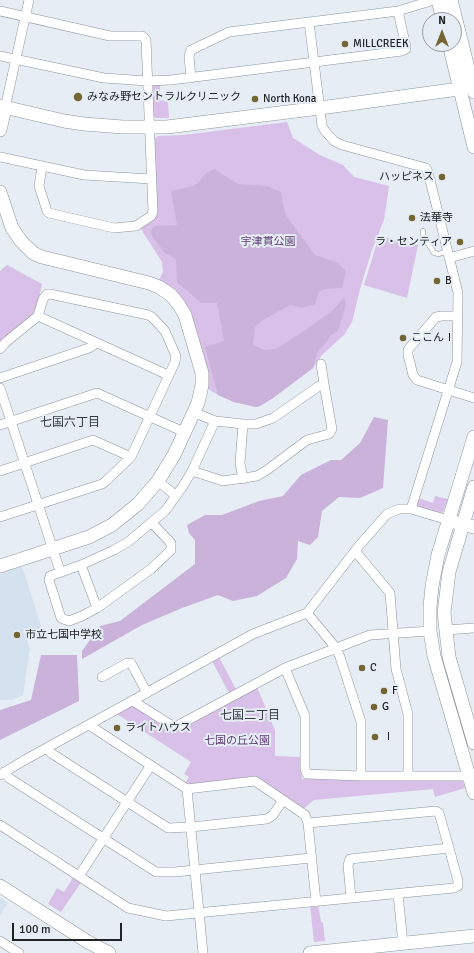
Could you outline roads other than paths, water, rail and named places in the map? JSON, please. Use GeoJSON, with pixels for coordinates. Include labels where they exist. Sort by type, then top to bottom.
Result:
{"type":"FeatureCollection","features":[{"type":"Feature","properties":{"kind":"street"},"geometry":{"type":"LineString","coordinates":[[0,130],[3,107],[30,0]]}},
{"type":"Feature","properties":{"kind":"street"},"geometry":{"type":"LineString","coordinates":[[191,78],[189,56],[192,49],[229,32],[398,11],[434,0]]}},
{"type":"Feature","properties":{"kind":"street"},"geometry":{"type":"LineString","coordinates":[[438,0],[441,12]]}},
{"type":"Feature","properties":{"kind":"street"},"geometry":{"type":"LineString","coordinates":[[451,0],[470,89],[474,147]]}},
{"type":"Feature","properties":{"kind":"street"},"geometry":{"type":"LineString","coordinates":[[0,11],[110,36],[142,36],[146,42],[153,212],[151,216],[136,226],[114,228],[52,214],[47,211],[39,186],[42,167]]}},
{"type":"Feature","properties":{"kind":"street"},"geometry":{"type":"LineString","coordinates":[[0,56],[104,78],[147,81],[191,78],[404,50],[406,49],[406,44],[398,11]]}},
{"type":"Feature","properties":{"kind":"street"},"geometry":{"type":"LineString","coordinates":[[309,22],[322,126],[328,136],[342,146],[426,168],[458,293],[457,362],[411,509]]}},
{"type":"Feature","properties":{"kind":"street"},"geometry":{"type":"LineString","coordinates":[[453,52],[470,89]]}},
{"type":"Feature","properties":{"kind":"street"},"geometry":{"type":"LineString","coordinates":[[3,107],[84,124],[149,128],[181,126],[470,89]]}},
{"type":"Feature","properties":{"kind":"street"},"geometry":{"type":"LineString","coordinates":[[0,157],[84,175],[151,179]]}},
{"type":"Feature","properties":{"kind":"street"},"geometry":{"type":"LineString","coordinates":[[0,192],[12,228],[26,248],[42,257],[155,285],[165,290],[176,300],[185,315],[202,373],[200,396],[170,462],[158,482],[138,504],[112,525],[89,536],[0,566]]}},
{"type":"Feature","properties":{"kind":"street"},"geometry":{"type":"LineString","coordinates":[[448,254],[474,252]]}},
{"type":"Feature","properties":{"kind":"street"},"geometry":{"type":"LineString","coordinates":[[0,350],[6,342],[38,316],[43,299],[47,294],[50,294],[152,316],[165,331],[176,356],[176,362],[168,375],[130,457],[102,484],[0,517]]}},
{"type":"Feature","properties":{"kind":"street"},"geometry":{"type":"LineString","coordinates":[[38,316],[168,375]]}},
{"type":"Feature","properties":{"kind":"street"},"geometry":{"type":"LineString","coordinates":[[458,316],[436,317],[408,350],[413,375],[416,379],[474,398]]}},
{"type":"Feature","properties":{"kind":"street"},"geometry":{"type":"LineString","coordinates":[[0,378],[89,348],[97,343]]}},
{"type":"Feature","properties":{"kind":"street"},"geometry":{"type":"LineString","coordinates":[[192,471],[223,482],[257,476],[307,440],[330,432],[332,429],[321,364]]}},
{"type":"Feature","properties":{"kind":"street"},"geometry":{"type":"LineString","coordinates":[[194,412],[215,421],[256,424],[274,418],[324,384]]}},
{"type":"Feature","properties":{"kind":"street"},"geometry":{"type":"LineString","coordinates":[[0,388],[60,571]]}},
{"type":"Feature","properties":{"kind":"street"},"geometry":{"type":"LineString","coordinates":[[0,425],[97,393],[184,432]]}},
{"type":"Feature","properties":{"kind":"street"},"geometry":{"type":"LineString","coordinates":[[152,523],[172,543],[171,550],[151,569],[97,608],[69,621],[61,618],[49,580],[50,576],[60,571],[82,565],[114,550],[128,542],[165,511],[192,471],[215,421]]}},
{"type":"Feature","properties":{"kind":"street"},"geometry":{"type":"LineString","coordinates":[[243,424],[240,463],[243,479]]}},
{"type":"Feature","properties":{"kind":"street"},"geometry":{"type":"LineString","coordinates":[[474,437],[438,555],[432,586],[430,607],[430,631],[437,668],[474,793]]}},
{"type":"Feature","properties":{"kind":"street"},"geometry":{"type":"LineString","coordinates":[[0,471],[93,440],[130,457]]}},
{"type":"Feature","properties":{"kind":"street"},"geometry":{"type":"LineString","coordinates":[[158,482],[176,496]]}},
{"type":"Feature","properties":{"kind":"street"},"geometry":{"type":"LineString","coordinates":[[474,487],[468,526],[449,572],[444,613],[445,630],[452,671],[474,743]]}},
{"type":"Feature","properties":{"kind":"street"},"geometry":{"type":"LineString","coordinates":[[311,858],[161,873],[156,872],[2,774],[254,634],[307,613],[354,551],[387,514],[399,509],[411,509],[468,526]]}},
{"type":"Feature","properties":{"kind":"street"},"geometry":{"type":"LineString","coordinates":[[354,551],[390,593],[396,669],[408,714],[408,776]]}},
{"type":"Feature","properties":{"kind":"street"},"geometry":{"type":"LineString","coordinates":[[82,565],[97,608]]}},
{"type":"Feature","properties":{"kind":"street"},"geometry":{"type":"LineString","coordinates":[[307,613],[336,648],[361,722],[361,776]]}},
{"type":"Feature","properties":{"kind":"street"},"geometry":{"type":"LineString","coordinates":[[445,630],[474,628]]}},
{"type":"Feature","properties":{"kind":"street"},"geometry":{"type":"LineString","coordinates":[[133,701],[171,726],[175,727],[285,668],[370,635],[430,631]]}},
{"type":"Feature","properties":{"kind":"street"},"geometry":{"type":"LineString","coordinates":[[102,676],[127,663],[130,663],[147,693]]}},
{"type":"Feature","properties":{"kind":"street"},"geometry":{"type":"LineString","coordinates":[[285,668],[305,716],[306,772],[310,775],[469,776]]}},
{"type":"Feature","properties":{"kind":"street"},"geometry":{"type":"LineString","coordinates":[[89,725],[187,789],[255,781],[305,815],[308,823],[316,902]]}},
{"type":"Feature","properties":{"kind":"street"},"geometry":{"type":"LineString","coordinates":[[47,748],[51,753],[168,828],[267,819],[273,815],[283,800]]}},
{"type":"Feature","properties":{"kind":"street"},"geometry":{"type":"LineString","coordinates":[[79,876],[104,840],[151,765]]}},
{"type":"Feature","properties":{"kind":"street"},"geometry":{"type":"LineString","coordinates":[[187,789],[203,953]]}},
{"type":"Feature","properties":{"kind":"street"},"geometry":{"type":"LineString","coordinates":[[0,825],[130,909],[171,916],[398,894],[456,887],[458,884],[439,813],[434,810],[308,823]]}},
{"type":"Feature","properties":{"kind":"street"},"geometry":{"type":"LineString","coordinates":[[350,898],[348,865],[350,859],[449,848]]}},
{"type":"Feature","properties":{"kind":"street"},"geometry":{"type":"LineString","coordinates":[[0,886],[82,938],[109,953]]}},
{"type":"Feature","properties":{"kind":"street"},"geometry":{"type":"LineString","coordinates":[[398,894],[403,944]]}},
{"type":"Feature","properties":{"kind":"street"},"geometry":{"type":"LineString","coordinates":[[310,953],[474,936]]}},
{"type":"Feature","properties":{"kind":"street"},"geometry":{"type":"LineString","coordinates":[[0,941],[8,950],[19,953]]}},
{"type":"Feature","properties":{"kind":"lane"},"geometry":{"type":"LineString","coordinates":[[423,231],[423,235],[434,253],[448,254]]}},
{"type":"Feature","properties":{"kind":"place","name":"MILLCREEK"},"geometry":{"type":"Point","coordinates":[345,44]}},
{"type":"Feature","properties":{"kind":"place","name":"みなみ野セントラルクリニック"},"geometry":{"type":"Point","coordinates":[78,97]}},
{"type":"Feature","properties":{"kind":"place","name":"North Kona"},"geometry":{"type":"Point","coordinates":[255,99]}},
{"type":"Feature","properties":{"kind":"place","name":"ハッピネス"},"geometry":{"type":"Point","coordinates":[442,177]}},
{"type":"Feature","properties":{"kind":"place","name":"法華寺"},"geometry":{"type":"Point","coordinates":[412,218]}},
{"type":"Feature","properties":{"kind":"place","name":"ラ・センティア"},"geometry":{"type":"Point","coordinates":[460,242]}},
{"type":"Feature","properties":{"kind":"place","name":"B"},"geometry":{"type":"Point","coordinates":[437,281]}},
{"type":"Feature","properties":{"kind":"place","name":"ここんⅠ"},"geometry":{"type":"Point","coordinates":[403,338]}},
{"type":"Feature","properties":{"kind":"place","name":"市立七国中学校"},"geometry":{"type":"Point","coordinates":[17,635]}},
{"type":"Feature","properties":{"kind":"place","name":"C"},"geometry":{"type":"Point","coordinates":[362,668]}},
{"type":"Feature","properties":{"kind":"place","name":"F"},"geometry":{"type":"Point","coordinates":[384,691]}},
{"type":"Feature","properties":{"kind":"place","name":"G"},"geometry":{"type":"Point","coordinates":[374,707]}},
{"type":"Feature","properties":{"kind":"place","name":"ライトハウス"},"geometry":{"type":"Point","coordinates":[117,728]}},
{"type":"Feature","properties":{"kind":"place","name":"Ⅰ"},"geometry":{"type":"Point","coordinates":[375,737]}},
{"type":"Feature","properties":{"kind":"district","name":"七国六丁目"},"geometry":{"type":"Point","coordinates":[70,423]}},
{"type":"Feature","properties":{"kind":"district","name":"七国二丁目"},"geometry":{"type":"Point","coordinates":[250,716]}},
{"type":"Feature","properties":{"kind":"park label","name":"宇津貫公園"},"geometry":{"type":"Point","coordinates":[268,242]}},
{"type":"Feature","properties":{"kind":"park label","name":"七国の丘公園"},"geometry":{"type":"Point","coordinates":[237,741]}}]}
